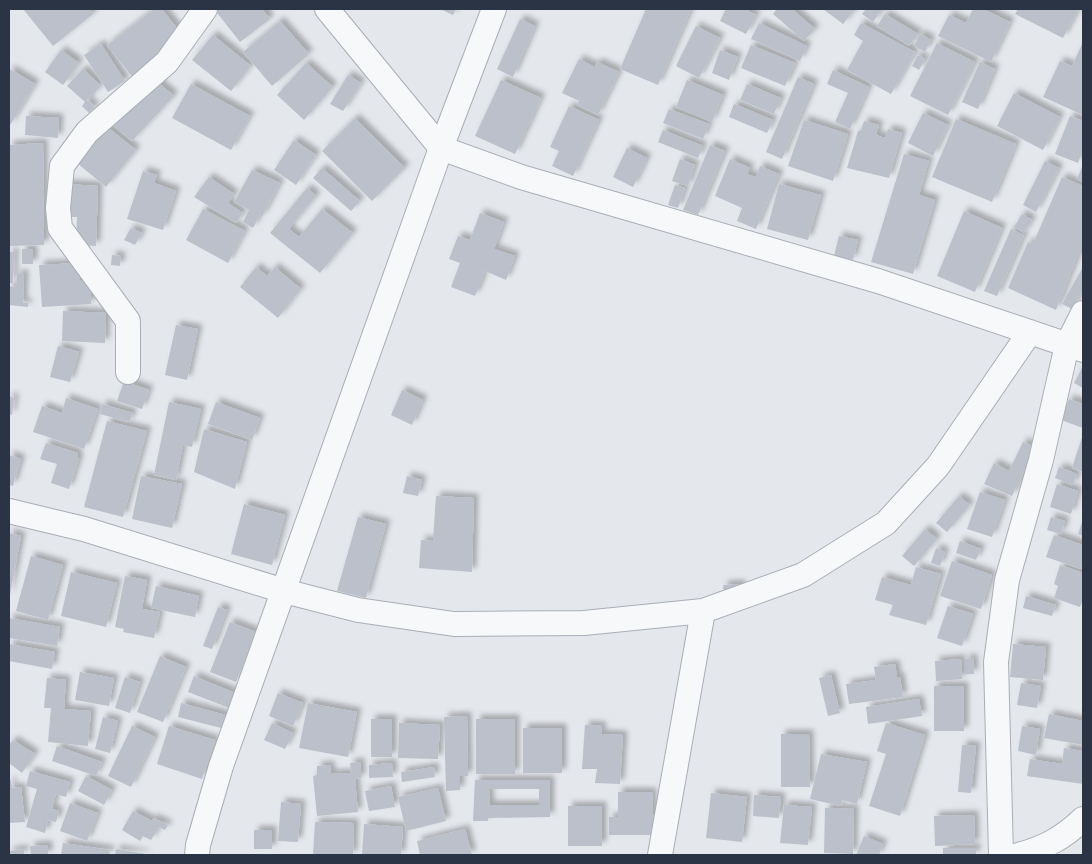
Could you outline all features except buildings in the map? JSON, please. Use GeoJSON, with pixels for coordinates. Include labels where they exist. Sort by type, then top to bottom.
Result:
{"type":"FeatureCollection","features":[{"type":"Feature","properties":{"kind":"street"},"geometry":{"type":"LineString","coordinates":[[128,372],[128,322],[60,228],[58,208],[62,166],[87,132],[167,62],[205,9]]}},
{"type":"Feature","properties":{"kind":"street"},"geometry":{"type":"LineString","coordinates":[[327,9],[442,148],[521,177],[878,281],[1075,347]]}},
{"type":"Feature","properties":{"kind":"street"},"geometry":{"type":"LineString","coordinates":[[197,855],[198,844],[221,766],[442,148],[494,9]]}},
{"type":"Feature","properties":{"kind":"street"},"geometry":{"type":"LineString","coordinates":[[1001,855],[996,662],[1007,580],[1075,347],[1083,313]]}},
{"type":"Feature","properties":{"kind":"street"},"geometry":{"type":"LineString","coordinates":[[9,511],[84,529],[284,591],[358,610],[454,624],[584,624],[704,611],[803,575],[886,523],[938,466],[1030,332]]}},
{"type":"Feature","properties":{"kind":"street"},"geometry":{"type":"LineString","coordinates":[[660,855],[704,611]]}},
{"type":"Feature","properties":{"kind":"street"},"geometry":{"type":"LineString","coordinates":[[1018,855],[1043,848],[1066,835],[1083,819]]}}]}
